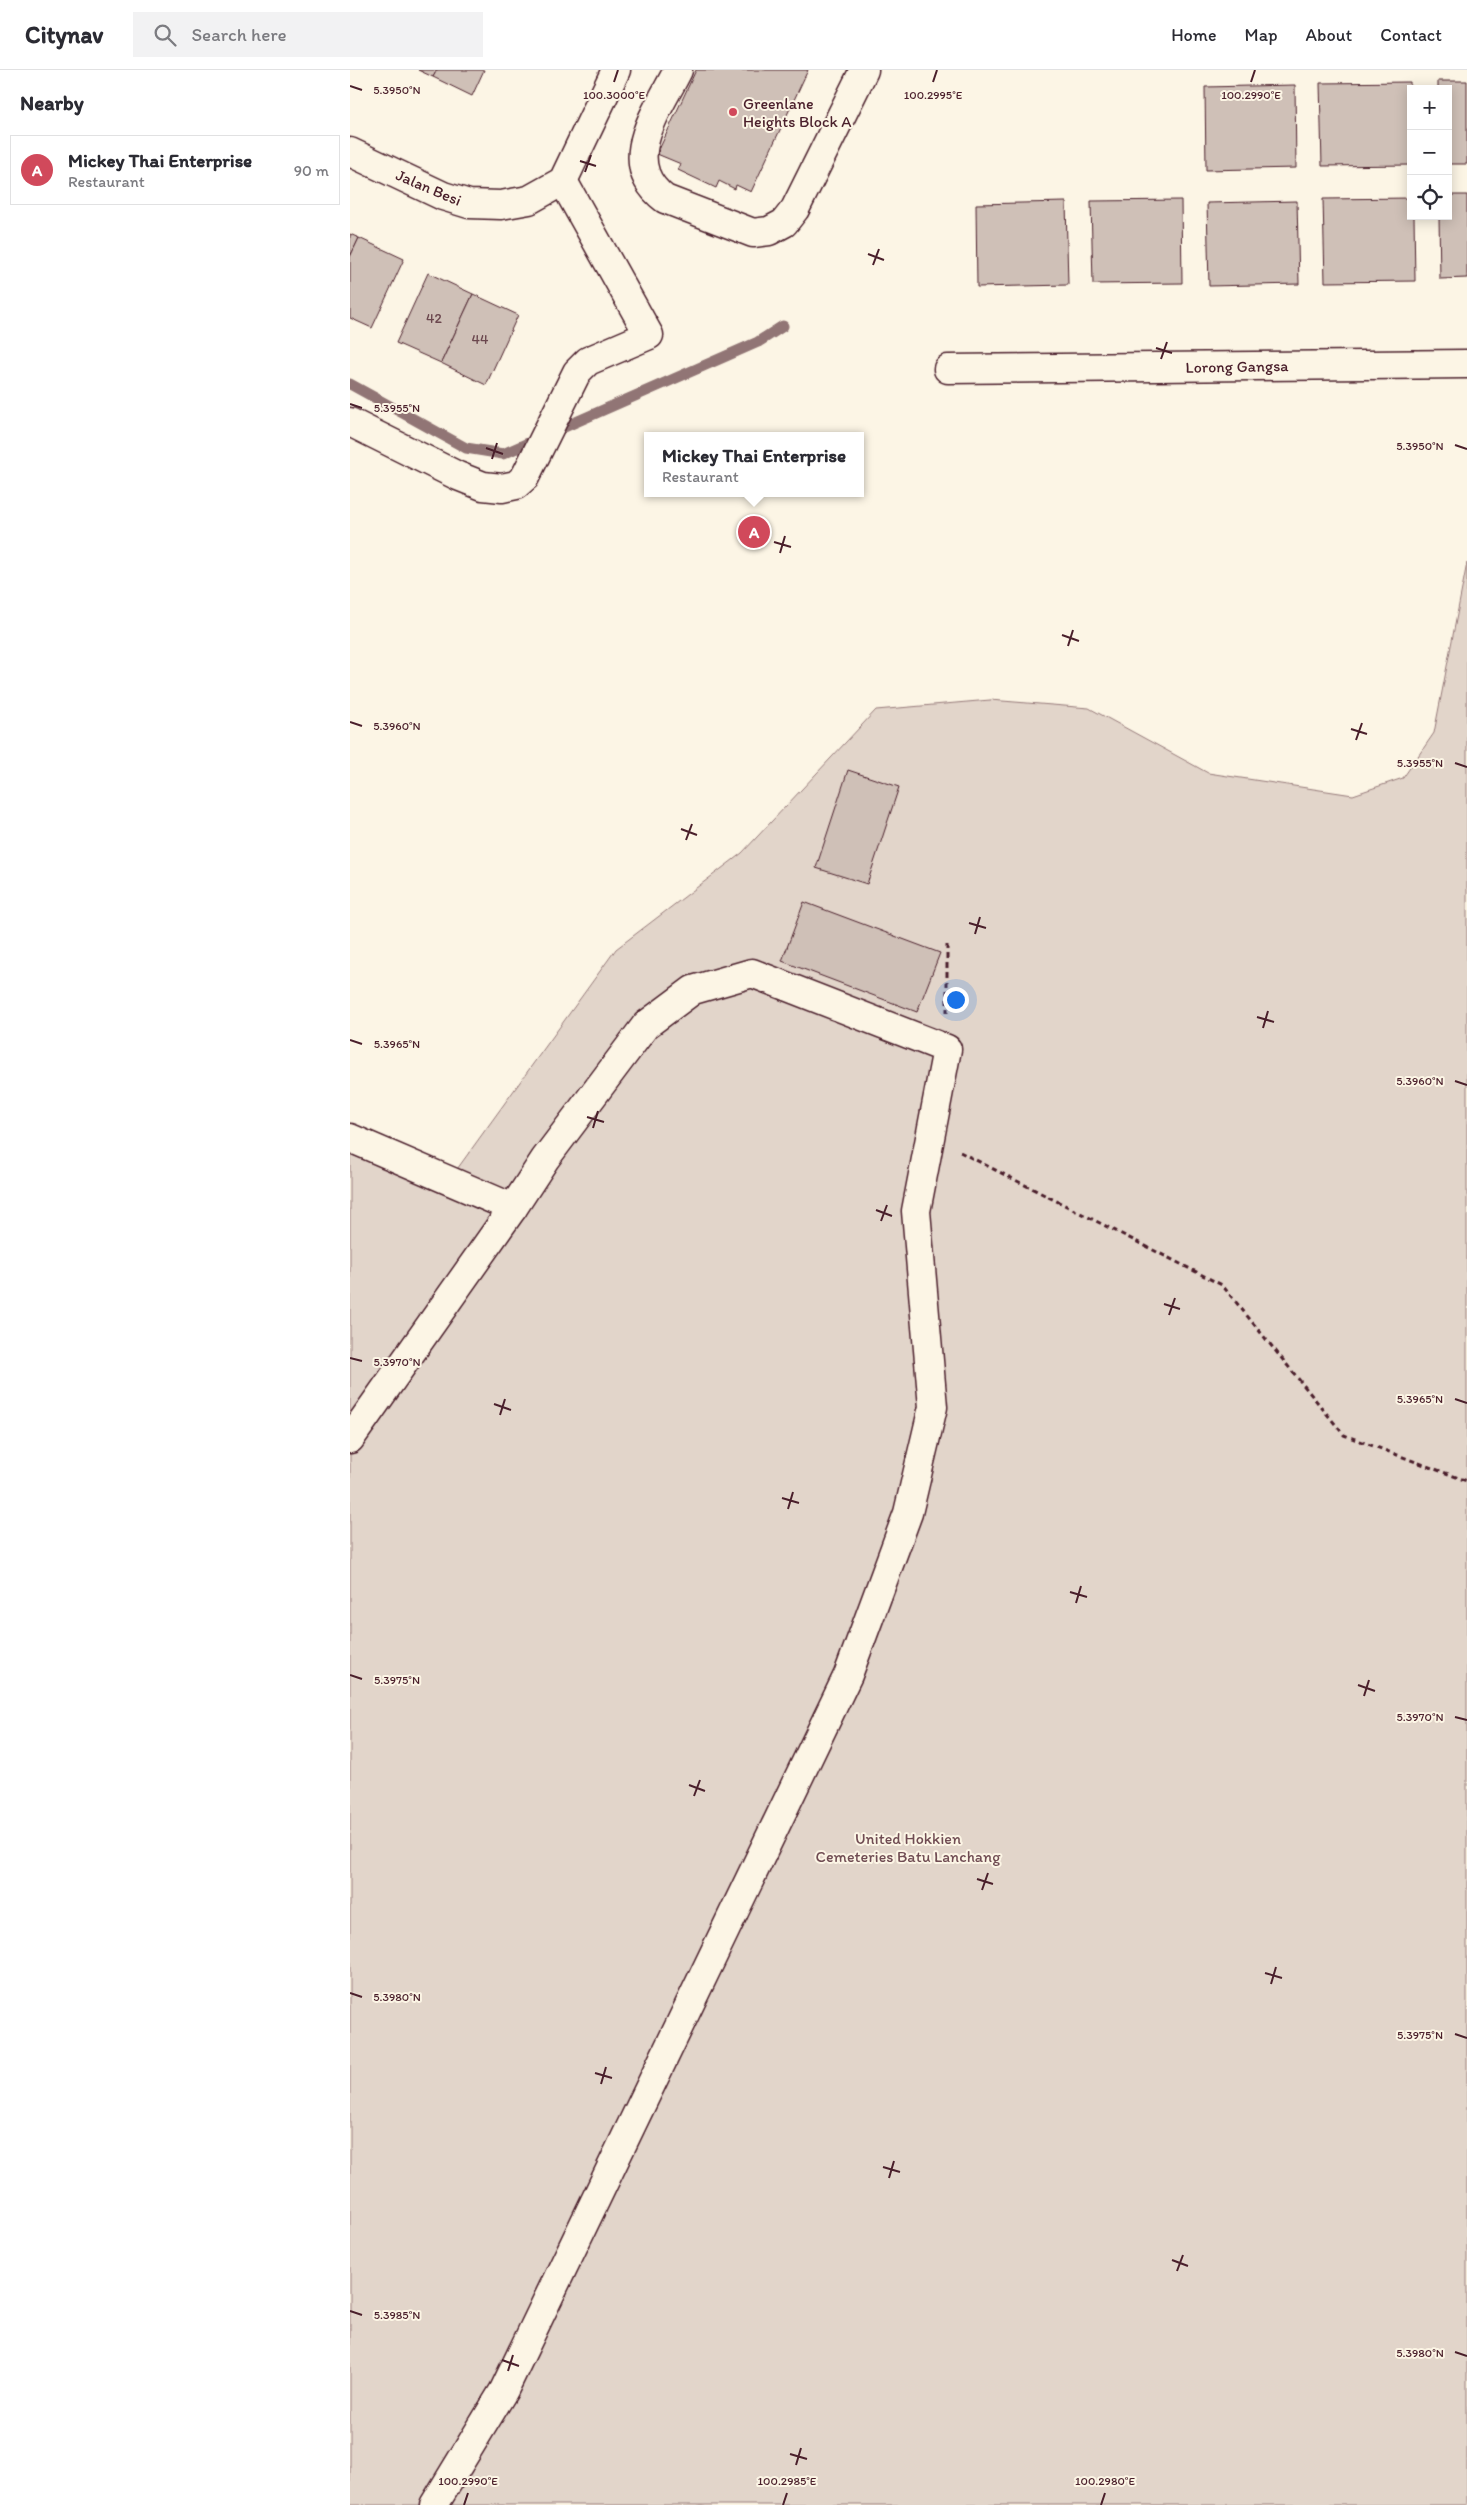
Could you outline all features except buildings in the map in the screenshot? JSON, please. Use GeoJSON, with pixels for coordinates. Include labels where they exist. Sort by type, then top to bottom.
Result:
{"type":"FeatureCollection","features":[{"type":"Feature","properties":{"kind":"street"},"geometry":{"type":"LineString","coordinates":[[350,422],[458,476],[483,486],[502,488],[516,485],[525,477],[534,463],[577,372],[588,360],[649,335],[563,181],[616,70]]}},
{"type":"Feature","properties":{"kind":"street"},"geometry":{"type":"LineString","coordinates":[[678,70],[643,142],[641,155],[644,174],[655,191],[665,199],[753,233],[769,231],[784,223],[795,209],[864,70]]}},
{"type":"Feature","properties":{"kind":"street","name":"Jalan Besi"},"geometry":{"type":"LineString","coordinates":[[350,152],[444,196],[469,204],[501,205],[529,200],[563,181]]}},
{"type":"Feature","properties":{"kind":"street","name":"Lorong Gangsa"},"geometry":{"type":"LineString","coordinates":[[948,369],[1467,364]]}},
{"type":"Feature","properties":{"kind":"street"},"geometry":{"type":"LineString","coordinates":[[350,1439],[514,1208],[545,1159],[646,1024],[692,990],[752,973],[947,1049],[916,1211],[933,1406],[908,1513],[848,1675],[504,2390],[434,2505]]}},
{"type":"Feature","properties":{"kind":"street"},"geometry":{"type":"LineString","coordinates":[[350,1138],[514,1208]]}},
{"type":"Feature","properties":{"kind":"path"},"geometry":{"type":"LineString","coordinates":[[947,943],[947,1049]]}},
{"type":"Feature","properties":{"kind":"path"},"geometry":{"type":"LineString","coordinates":[[930,1137],[1222,1285],[1344,1435],[1467,1481]]}},
{"type":"Feature","properties":{"kind":"green space","name":"United Hokkien Cemeteries Batu Lanchang"},"geometry":{"type":"Polygon","coordinates":[[[1467,563],[1467,2505],[350,2505],[350,1154],[442,1190],[616,949],[742,853],[876,710],[990,700],[1089,708],[1208,773],[1353,795],[1403,778],[1434,733],[1467,563]]]}},
{"type":"Feature","properties":{"kind":"waterway"},"geometry":{"type":"LineString","coordinates":[[350,384],[466,448],[503,454],[758,342],[783,326]]}},
{"type":"Feature","properties":{"kind":"place","name":"Greenlane Heights Block A"},"geometry":{"type":"Point","coordinates":[733,112]}},
{"type":"Feature","properties":{"kind":"place","name":"Mickey Thai Enterprise"},"geometry":{"type":"Point","coordinates":[754,532]}}]}
